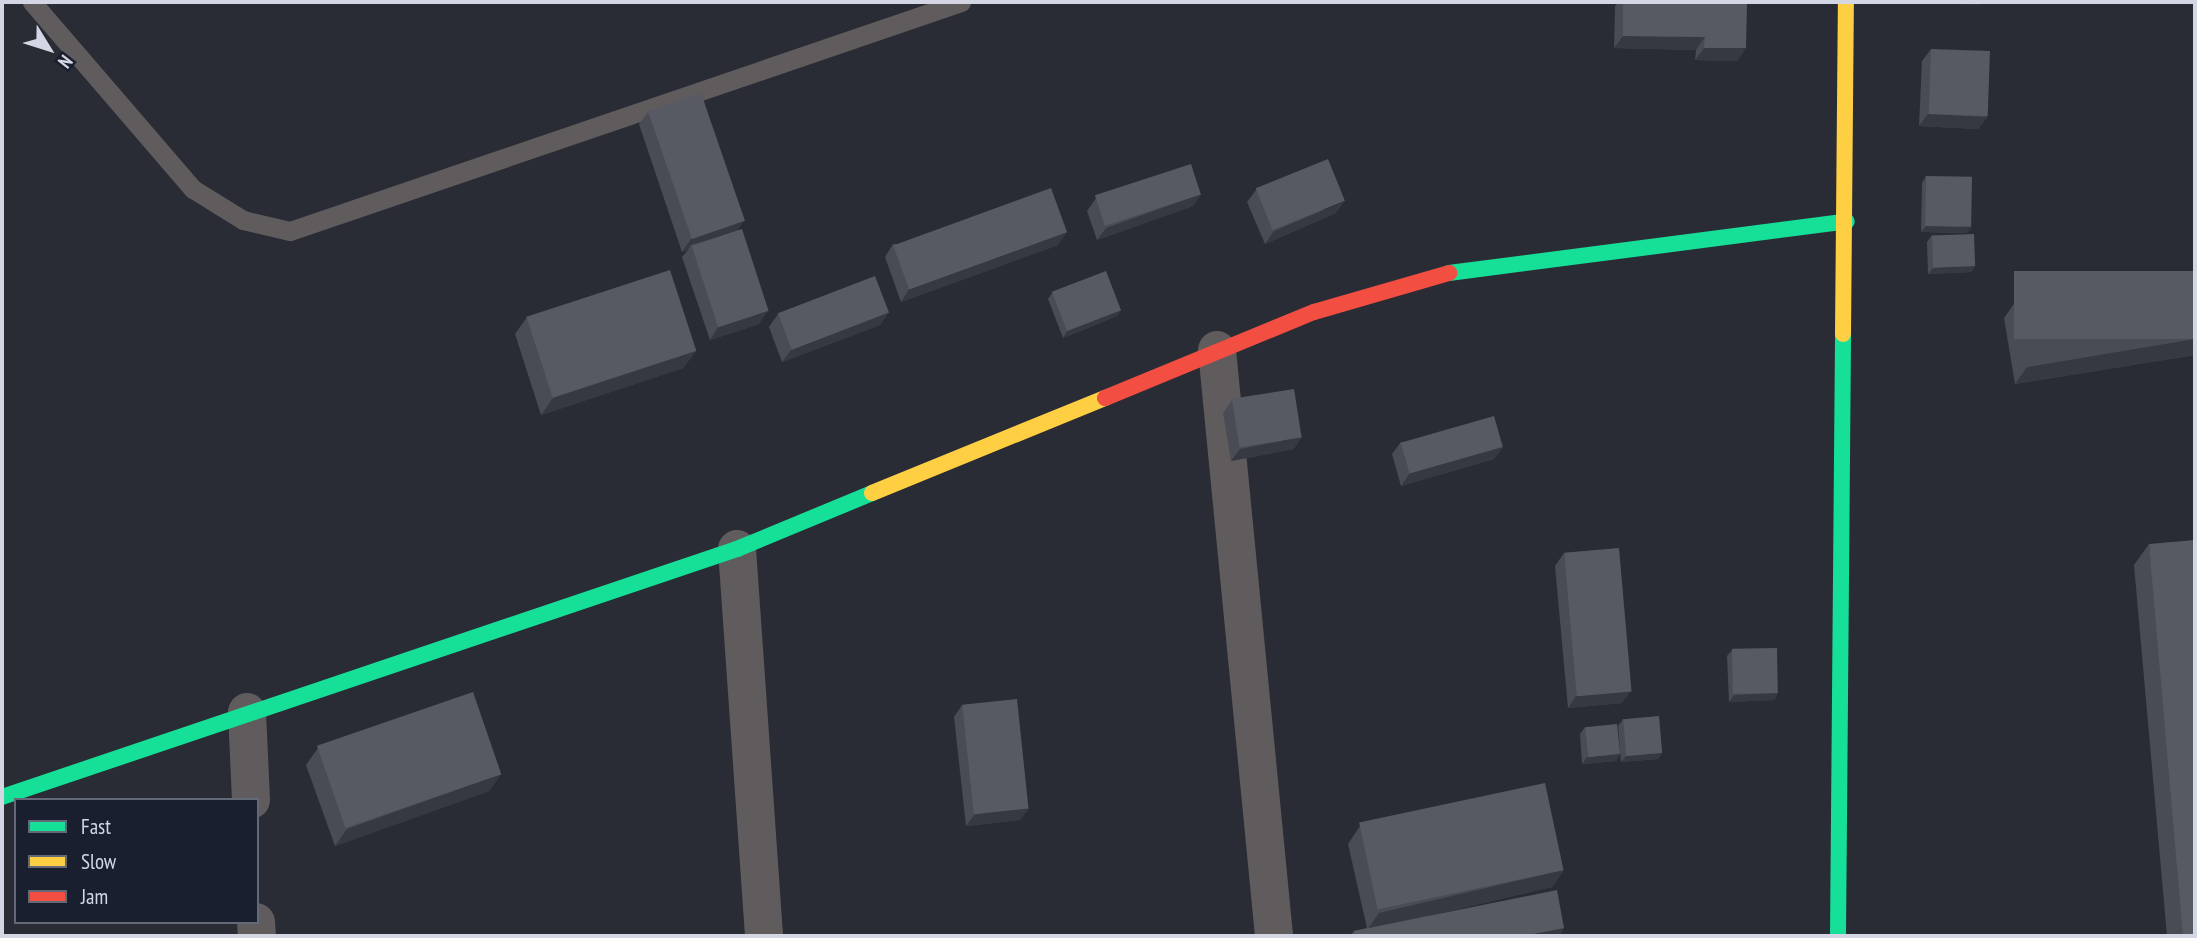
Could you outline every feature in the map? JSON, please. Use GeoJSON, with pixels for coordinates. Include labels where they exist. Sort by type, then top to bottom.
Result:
{"type":"FeatureCollection","features":[{"type":"Feature","properties":{"kind":"street"},"geometry":{"type":"LineString","coordinates":[[1838,936],[1847,221],[1846,2]]}},
{"type":"Feature","properties":{"kind":"street"},"geometry":{"type":"LineString","coordinates":[[2,797],[247,712],[737,549],[1314,312],[1448,273],[1847,221]]}},
{"type":"Feature","properties":{"kind":"street"},"geometry":{"type":"LineString","coordinates":[[1217,350],[1273,936]]}},
{"type":"Feature","properties":{"kind":"street"},"geometry":{"type":"LineString","coordinates":[[737,549],[764,936]]}},
{"type":"Feature","properties":{"kind":"street"},"geometry":{"type":"LineString","coordinates":[[247,712],[251,798]]}},
{"type":"Feature","properties":{"kind":"lane"},"geometry":{"type":"LineString","coordinates":[[32,2],[193,189],[243,220],[290,231],[961,2]]}},
{"type":"Feature","properties":{"kind":"building"},"geometry":{"type":"Polygon","coordinates":[[[1623,2],[1747,2],[1746,48],[1704,48],[1705,37],[1623,36],[1623,2]]]}},
{"type":"Feature","properties":{"kind":"building"},"geometry":{"type":"Polygon","coordinates":[[[1931,49],[1990,51],[1988,116],[1929,114],[1931,49]]]}},
{"type":"Feature","properties":{"kind":"building"},"geometry":{"type":"Polygon","coordinates":[[[701,93],[745,221],[692,239],[648,111],[701,93]]]}},
{"type":"Feature","properties":{"kind":"building"},"geometry":{"type":"Polygon","coordinates":[[[1328,159],[1345,201],[1273,230],[1256,188],[1328,159]]]}},
{"type":"Feature","properties":{"kind":"building"},"geometry":{"type":"Polygon","coordinates":[[[1191,164],[1201,194],[1105,226],[1095,195],[1191,164]]]}},
{"type":"Feature","properties":{"kind":"building"},"geometry":{"type":"Polygon","coordinates":[[[1926,176],[1972,177],[1971,227],[1925,226],[1926,176]]]}},
{"type":"Feature","properties":{"kind":"building"},"geometry":{"type":"Polygon","coordinates":[[[1051,188],[1067,232],[909,290],[893,245],[1051,188]]]}},
{"type":"Feature","properties":{"kind":"building"},"geometry":{"type":"Polygon","coordinates":[[[742,229],[769,311],[718,327],[692,245],[742,229]]]}},
{"type":"Feature","properties":{"kind":"building"},"geometry":{"type":"Polygon","coordinates":[[[1974,234],[1975,266],[1933,267],[1932,235],[1974,234]]]}},
{"type":"Feature","properties":{"kind":"building"},"geometry":{"type":"Polygon","coordinates":[[[670,270],[696,351],[553,398],[526,317],[670,270]]]}},
{"type":"Feature","properties":{"kind":"building"},"geometry":{"type":"Polygon","coordinates":[[[1106,271],[1121,310],[1067,331],[1052,292],[1106,271]]]}},
{"type":"Feature","properties":{"kind":"building"},"geometry":{"type":"Polygon","coordinates":[[[2014,271],[2195,271],[2195,339],[2014,339],[2014,271]]]}},
{"type":"Feature","properties":{"kind":"building"},"geometry":{"type":"Polygon","coordinates":[[[875,276],[889,312],[792,350],[778,313],[875,276]]]}},
{"type":"Feature","properties":{"kind":"building"},"geometry":{"type":"Polygon","coordinates":[[[1294,389],[1302,437],[1239,447],[1232,399],[1294,389]]]}},
{"type":"Feature","properties":{"kind":"building"},"geometry":{"type":"Polygon","coordinates":[[[1494,416],[1503,447],[1410,473],[1401,443],[1494,416]]]}},
{"type":"Feature","properties":{"kind":"building"},"geometry":{"type":"Polygon","coordinates":[[[2195,540],[2195,936],[2183,936],[2149,544],[2195,540]]]}},
{"type":"Feature","properties":{"kind":"building"},"geometry":{"type":"Polygon","coordinates":[[[1619,548],[1632,691],[1577,696],[1564,553],[1619,548]]]}},
{"type":"Feature","properties":{"kind":"building"},"geometry":{"type":"Polygon","coordinates":[[[1777,648],[1778,693],[1733,694],[1732,649],[1777,648]]]}},
{"type":"Feature","properties":{"kind":"building"},"geometry":{"type":"Polygon","coordinates":[[[473,692],[501,774],[345,828],[317,746],[473,692]]]}},
{"type":"Feature","properties":{"kind":"building"},"geometry":{"type":"Polygon","coordinates":[[[1017,699],[1028,808],[974,814],[962,705],[1017,699]]]}},
{"type":"Feature","properties":{"kind":"building"},"geometry":{"type":"Polygon","coordinates":[[[1659,716],[1662,753],[1626,756],[1623,719],[1659,716]]]}},
{"type":"Feature","properties":{"kind":"building"},"geometry":{"type":"Polygon","coordinates":[[[1617,724],[1620,754],[1588,757],[1585,727],[1617,724]]]}},
{"type":"Feature","properties":{"kind":"building"},"geometry":{"type":"Polygon","coordinates":[[[1545,783],[1564,870],[1378,910],[1359,823],[1545,783]]]}},
{"type":"Feature","properties":{"kind":"building"},"geometry":{"type":"Polygon","coordinates":[[[1557,890],[1564,928],[1523,936],[1355,936],[1354,931],[1557,890]]]}},
{"type":"Feature","properties":{"kind":"traffic: fast"},"geometry":{"type":"LineString","coordinates":[[1449,273],[1847,221]]}},
{"type":"Feature","properties":{"kind":"traffic: fast"},"geometry":{"type":"LineString","coordinates":[[1838,936],[1843,334]]}},
{"type":"Feature","properties":{"kind":"traffic: fast"},"geometry":{"type":"LineString","coordinates":[[2,797],[737,549],[872,493]]}},
{"type":"Feature","properties":{"kind":"traffic: slow"},"geometry":{"type":"LineString","coordinates":[[1843,334],[1846,2]]}},
{"type":"Feature","properties":{"kind":"traffic: slow"},"geometry":{"type":"LineString","coordinates":[[872,493],[1105,398]]}},
{"type":"Feature","properties":{"kind":"traffic: jam"},"geometry":{"type":"LineString","coordinates":[[1105,398],[1314,312],[1449,273]]}}]}
